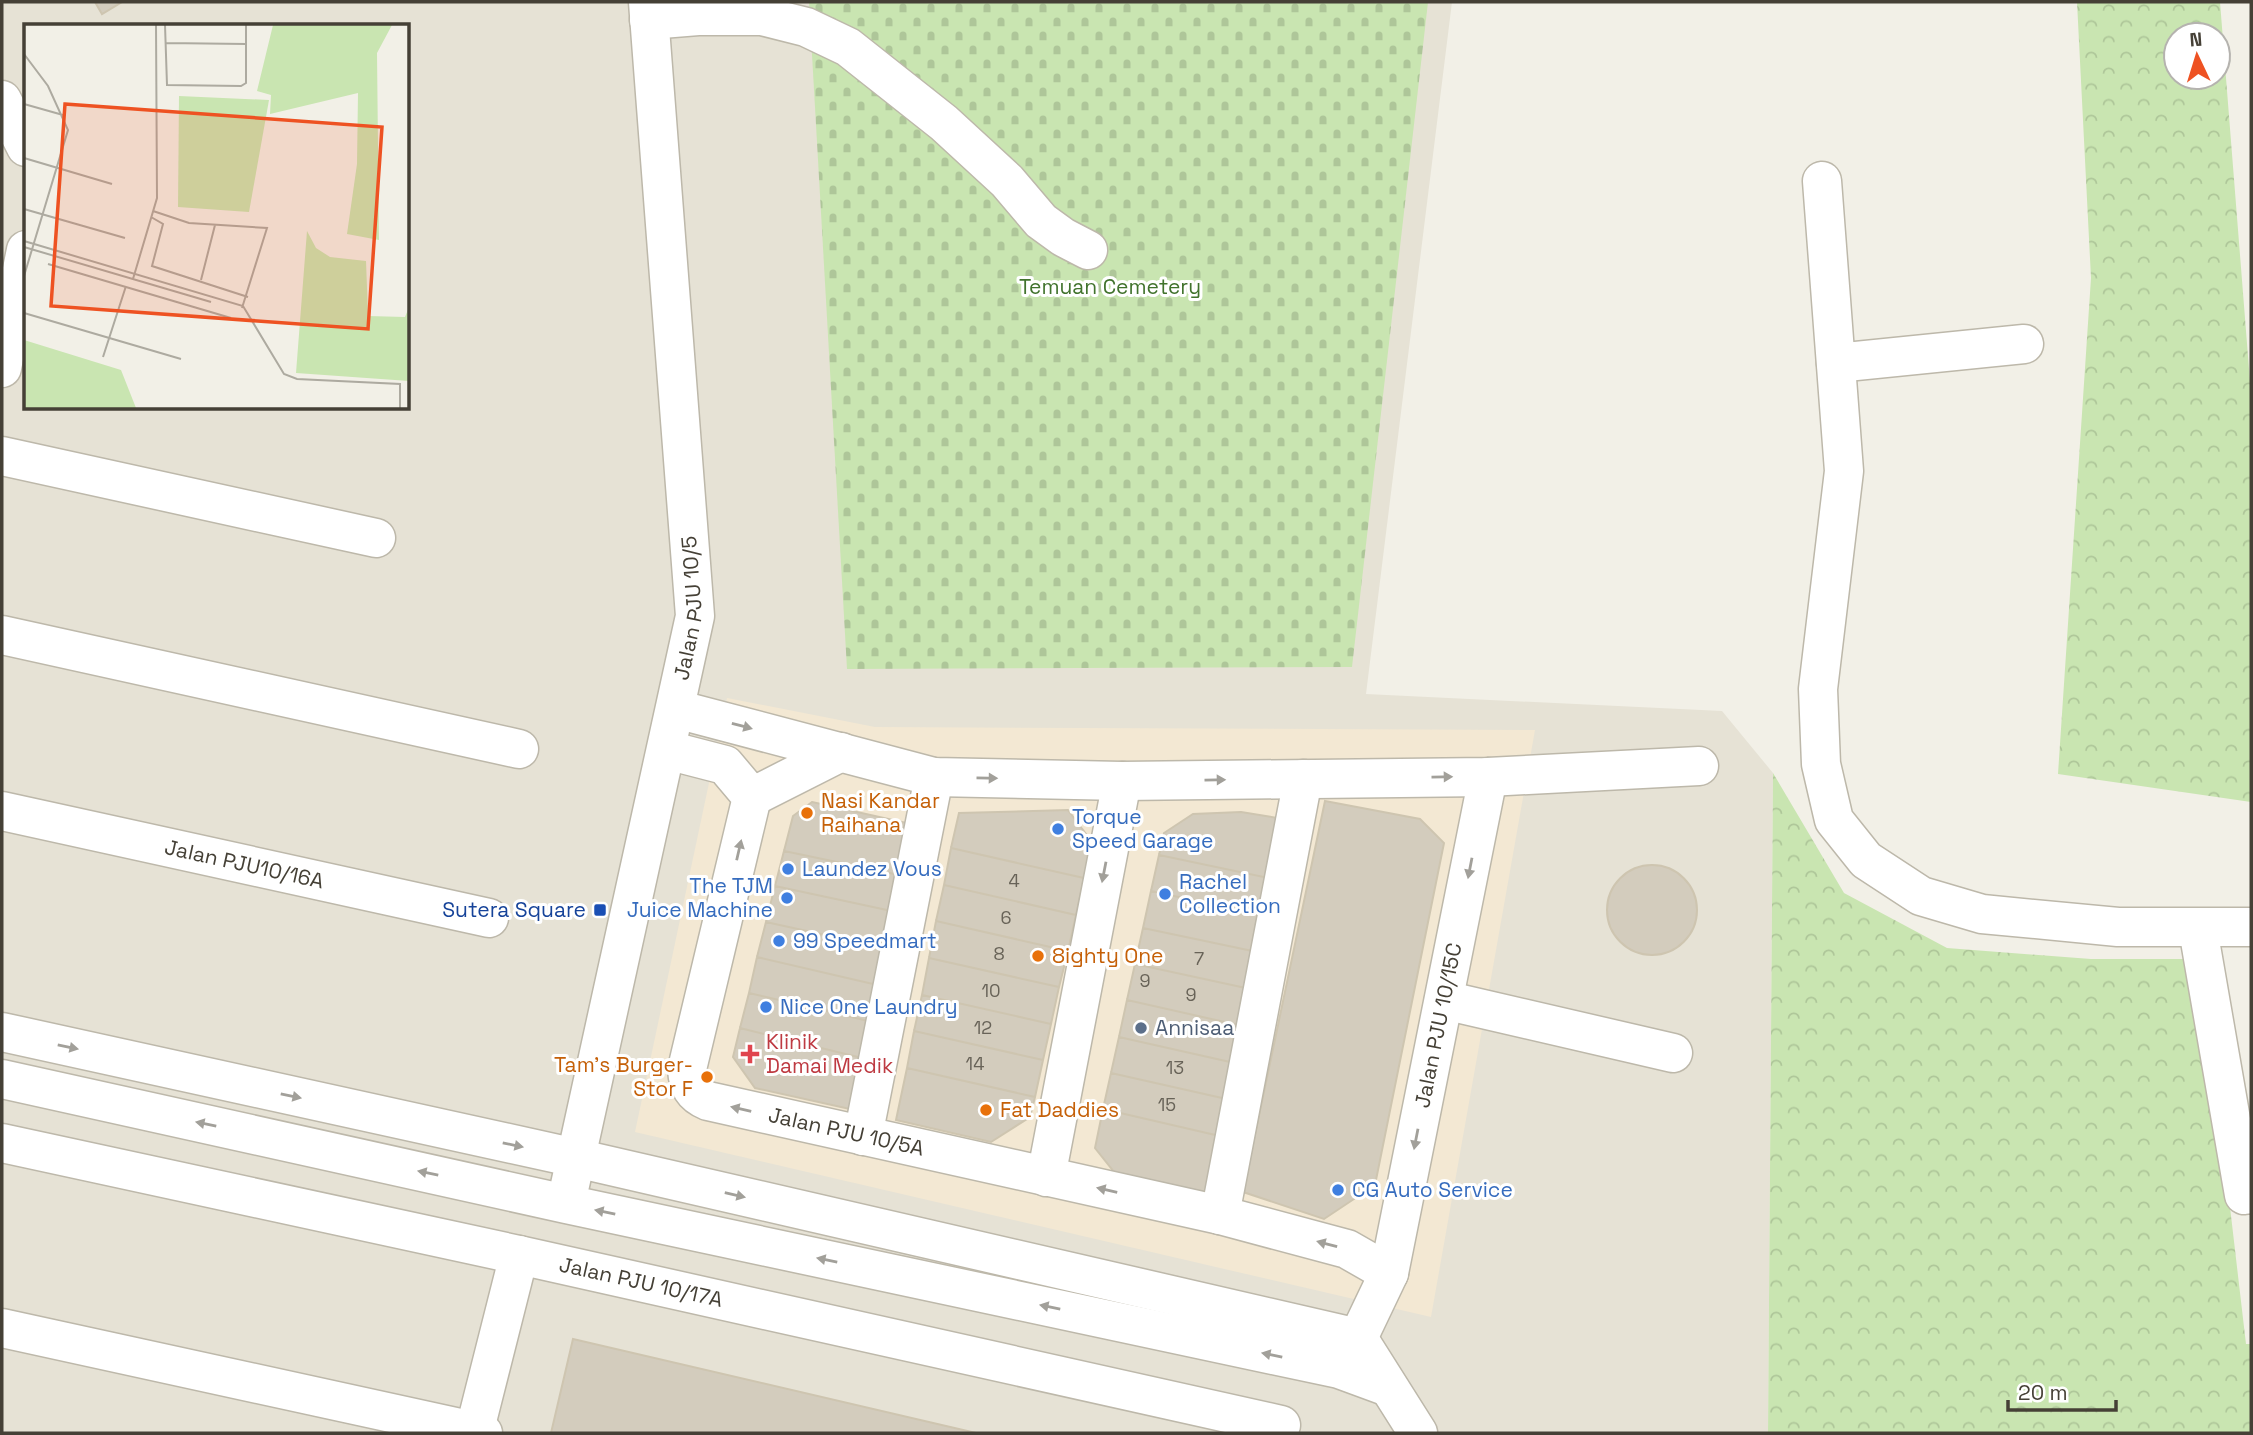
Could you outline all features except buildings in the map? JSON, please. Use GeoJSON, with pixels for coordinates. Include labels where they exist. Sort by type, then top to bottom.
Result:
{"type":"FeatureCollection","features":[{"type":"Feature","properties":{"kind":"street"},"geometry":{"type":"LineString","coordinates":[[649,11],[698,16],[762,16],[806,27],[848,47],[944,123],[1007,181],[1041,221],[1088,250]]}},
{"type":"Feature","properties":{"kind":"street","name":"Jalan PJU 10/5"},"geometry":{"type":"LineString","coordinates":[[566,1204],[695,617],[649,11]]}},
{"type":"Feature","properties":{"kind":"street"},"geometry":{"type":"LineString","coordinates":[[2,100],[24,143]]}},
{"type":"Feature","properties":{"kind":"street"},"geometry":{"type":"LineString","coordinates":[[1822,181],[1844,471],[1818,689],[1821,764],[1834,820],[1866,860],[1921,896],[1982,914],[2118,927],[2251,927]]}},
{"type":"Feature","properties":{"kind":"street"},"geometry":{"type":"LineString","coordinates":[[2,368],[16,269]]}},
{"type":"Feature","properties":{"kind":"street"},"geometry":{"type":"LineString","coordinates":[[1836,363],[2024,344]]}},
{"type":"Feature","properties":{"kind":"street"},"geometry":{"type":"LineString","coordinates":[[2,456],[376,538]]}},
{"type":"Feature","properties":{"kind":"street"},"geometry":{"type":"LineString","coordinates":[[2,635],[519,749]]}},
{"type":"Feature","properties":{"kind":"street"},"geometry":{"type":"LineString","coordinates":[[676,709],[934,777],[1122,781],[1488,777],[1699,766]]}},
{"type":"Feature","properties":{"kind":"street"},"geometry":{"type":"LineString","coordinates":[[667,750],[725,765],[752,797],[841,752]]}},
{"type":"Feature","properties":{"kind":"street"},"geometry":{"type":"LineString","coordinates":[[863,1136],[934,777]]}},
{"type":"Feature","properties":{"kind":"street","name":"Jalan PJU 10/15C"},"geometry":{"type":"LineString","coordinates":[[1348,1353],[1389,1273],[1488,777]]}},
{"type":"Feature","properties":{"kind":"street"},"geometry":{"type":"LineString","coordinates":[[1220,1216],[1303,779]]}},
{"type":"Feature","properties":{"kind":"street"},"geometry":{"type":"LineString","coordinates":[[1046,1177],[1122,781]]}},
{"type":"Feature","properties":{"kind":"street","name":"Jalan PJU 10/5A"},"geometry":{"type":"LineString","coordinates":[[752,797],[687,1069],[691,1089],[698,1097],[1220,1216],[1347,1250],[1389,1273]]}},
{"type":"Feature","properties":{"kind":"street","name":"Jalan PJU10/16A"},"geometry":{"type":"LineString","coordinates":[[2,810],[489,918]]}},
{"type":"Feature","properties":{"kind":"street"},"geometry":{"type":"LineString","coordinates":[[2198,929],[2244,1195],[2251,1194]]}},
{"type":"Feature","properties":{"kind":"street"},"geometry":{"type":"LineString","coordinates":[[1444,1000],[1673,1053]]}},
{"type":"Feature","properties":{"kind":"street"},"geometry":{"type":"LineString","coordinates":[[2,1032],[576,1158],[1348,1353],[1388,1387],[1418,1433]]}},
{"type":"Feature","properties":{"kind":"street"},"geometry":{"type":"LineString","coordinates":[[2,1079],[566,1204],[1348,1353]]}},
{"type":"Feature","properties":{"kind":"street","name":"Jalan PJU 10/17A"},"geometry":{"type":"LineString","coordinates":[[2,1143],[1281,1425]]}},
{"type":"Feature","properties":{"kind":"street"},"geometry":{"type":"LineString","coordinates":[[2,1328],[477,1433],[519,1255]]}},
{"type":"Feature","properties":{"kind":"shaded area"},"geometry":{"type":"Polygon","coordinates":[[[2,2],[1452,2],[1366,694],[1722,711],[1773,773],[1768,1433],[2,1433],[2,2]]]}},
{"type":"Feature","properties":{"kind":"shaded area"},"geometry":{"type":"Polygon","coordinates":[[[727,698],[875,727],[1535,730],[1431,1317],[635,1132],[727,698]]]}},
{"type":"Feature","properties":{"kind":"green space","name":"Temuan Cemetery"},"geometry":{"type":"Polygon","coordinates":[[[809,2],[1428,2],[1352,667],[847,669],[809,2]]]}},
{"type":"Feature","properties":{"kind":"green space"},"geometry":{"type":"Polygon","coordinates":[[[2077,2],[2220,2],[2222,21],[2162,21],[2162,91],[2227,91],[2251,394],[2251,802],[2058,774],[2091,278],[2077,2]]]}},
{"type":"Feature","properties":{"kind":"green space"},"geometry":{"type":"Polygon","coordinates":[[[1773,773],[1844,893],[1947,948],[2091,959],[2201,959],[2246,1344],[2251,1344],[2251,1433],[1768,1433],[1773,773]]]}},
{"type":"Feature","properties":{"kind":"place","name":"Nasi Kandar Raihana"},"geometry":{"type":"Point","coordinates":[807,813]}},
{"type":"Feature","properties":{"kind":"place","name":"Torque Speed Garage"},"geometry":{"type":"Point","coordinates":[1058,829]}},
{"type":"Feature","properties":{"kind":"place","name":"Laundez Vous"},"geometry":{"type":"Point","coordinates":[788,869]}},
{"type":"Feature","properties":{"kind":"place","name":"Rachel Collection"},"geometry":{"type":"Point","coordinates":[1165,894]}},
{"type":"Feature","properties":{"kind":"place","name":"The TJM Juice Machine"},"geometry":{"type":"Point","coordinates":[787,898]}},
{"type":"Feature","properties":{"kind":"place","name":"Sutera Square"},"geometry":{"type":"Point","coordinates":[600,910]}},
{"type":"Feature","properties":{"kind":"place","name":"99 Speedmart"},"geometry":{"type":"Point","coordinates":[779,941]}},
{"type":"Feature","properties":{"kind":"place","name":"8ighty One"},"geometry":{"type":"Point","coordinates":[1038,956]}},
{"type":"Feature","properties":{"kind":"place","name":"Nice One Laundry"},"geometry":{"type":"Point","coordinates":[766,1007]}},
{"type":"Feature","properties":{"kind":"place","name":"Annisaa"},"geometry":{"type":"Point","coordinates":[1141,1028]}},
{"type":"Feature","properties":{"kind":"place","name":"Klinik Damai Medik"},"geometry":{"type":"Point","coordinates":[750,1054]}},
{"type":"Feature","properties":{"kind":"place","name":"Tam's Burger- Stor F"},"geometry":{"type":"Point","coordinates":[707,1077]}},
{"type":"Feature","properties":{"kind":"place","name":"Fat Daddies"},"geometry":{"type":"Point","coordinates":[986,1110]}},
{"type":"Feature","properties":{"kind":"place","name":"CG Auto Service"},"geometry":{"type":"Point","coordinates":[1338,1190]}}]}
